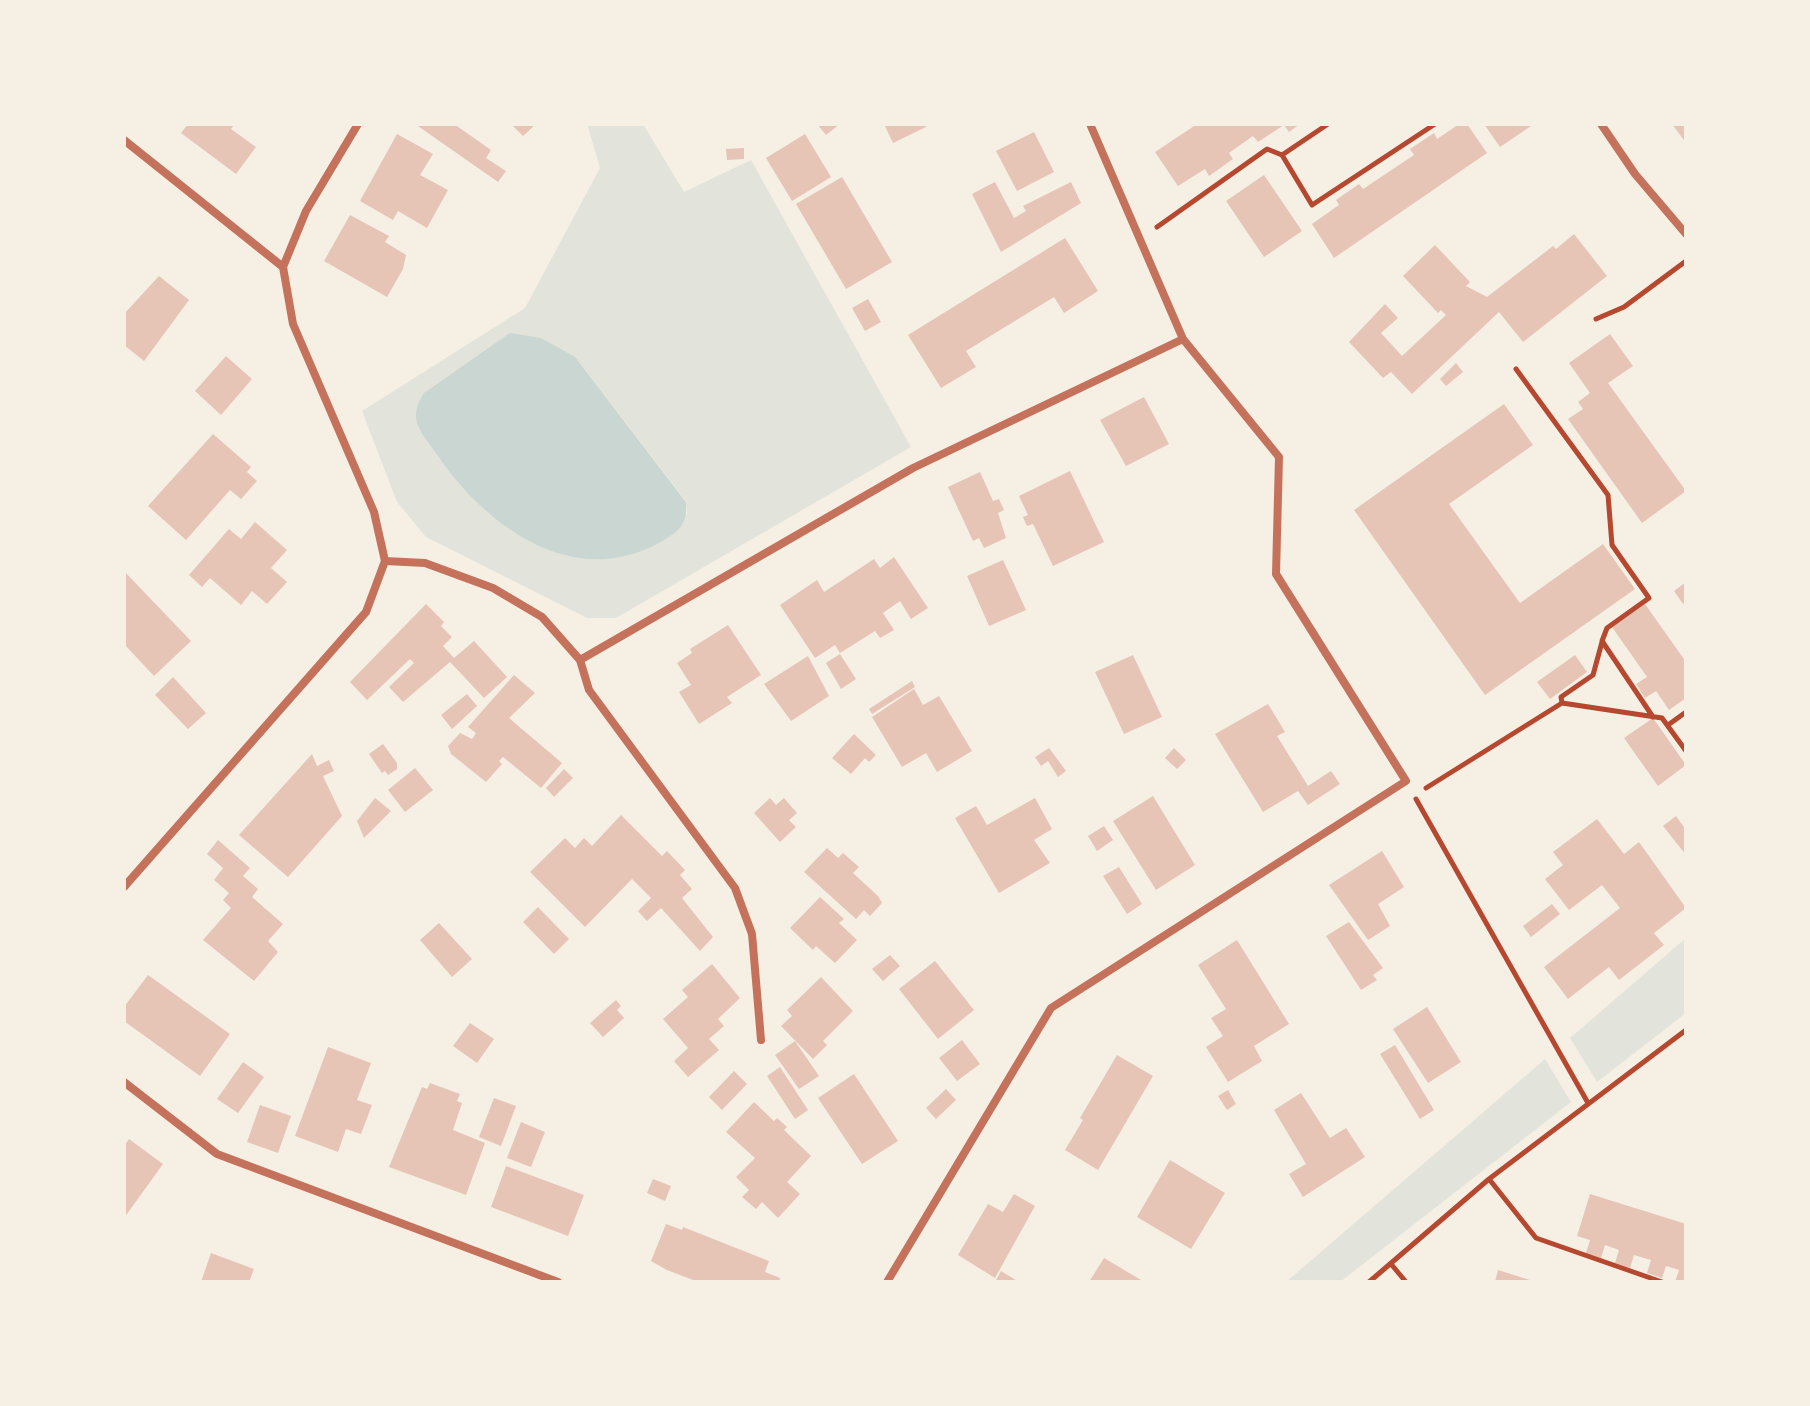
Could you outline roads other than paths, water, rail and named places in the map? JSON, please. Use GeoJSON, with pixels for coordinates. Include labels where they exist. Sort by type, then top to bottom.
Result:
{"type":"FeatureCollection","features":[{"type":"Feature","properties":{"kind":"street"},"geometry":{"type":"LineString","coordinates":[[124,887],[366,612],[385,561],[374,512],[293,324],[283,267],[306,211],[358,124]]}},
{"type":"Feature","properties":{"kind":"street"},"geometry":{"type":"LineString","coordinates":[[887,1282],[1051,1008],[1406,781],[1276,574],[1279,457],[1183,339],[1090,124]]}},
{"type":"Feature","properties":{"kind":"street"},"geometry":{"type":"LineString","coordinates":[[1601,124],[1635,174],[1686,234]]}},
{"type":"Feature","properties":{"kind":"street"},"geometry":{"type":"LineString","coordinates":[[124,140],[283,267]]}},
{"type":"Feature","properties":{"kind":"street"},"geometry":{"type":"LineString","coordinates":[[580,660],[913,468],[1183,339]]}},
{"type":"Feature","properties":{"kind":"street"},"geometry":{"type":"LineString","coordinates":[[385,561],[425,563],[493,588],[542,617],[580,660],[589,690],[735,888],[752,934],[761,1040]]}},
{"type":"Feature","properties":{"kind":"street"},"geometry":{"type":"LineString","coordinates":[[124,1082],[217,1154],[558,1282]]}}]}
